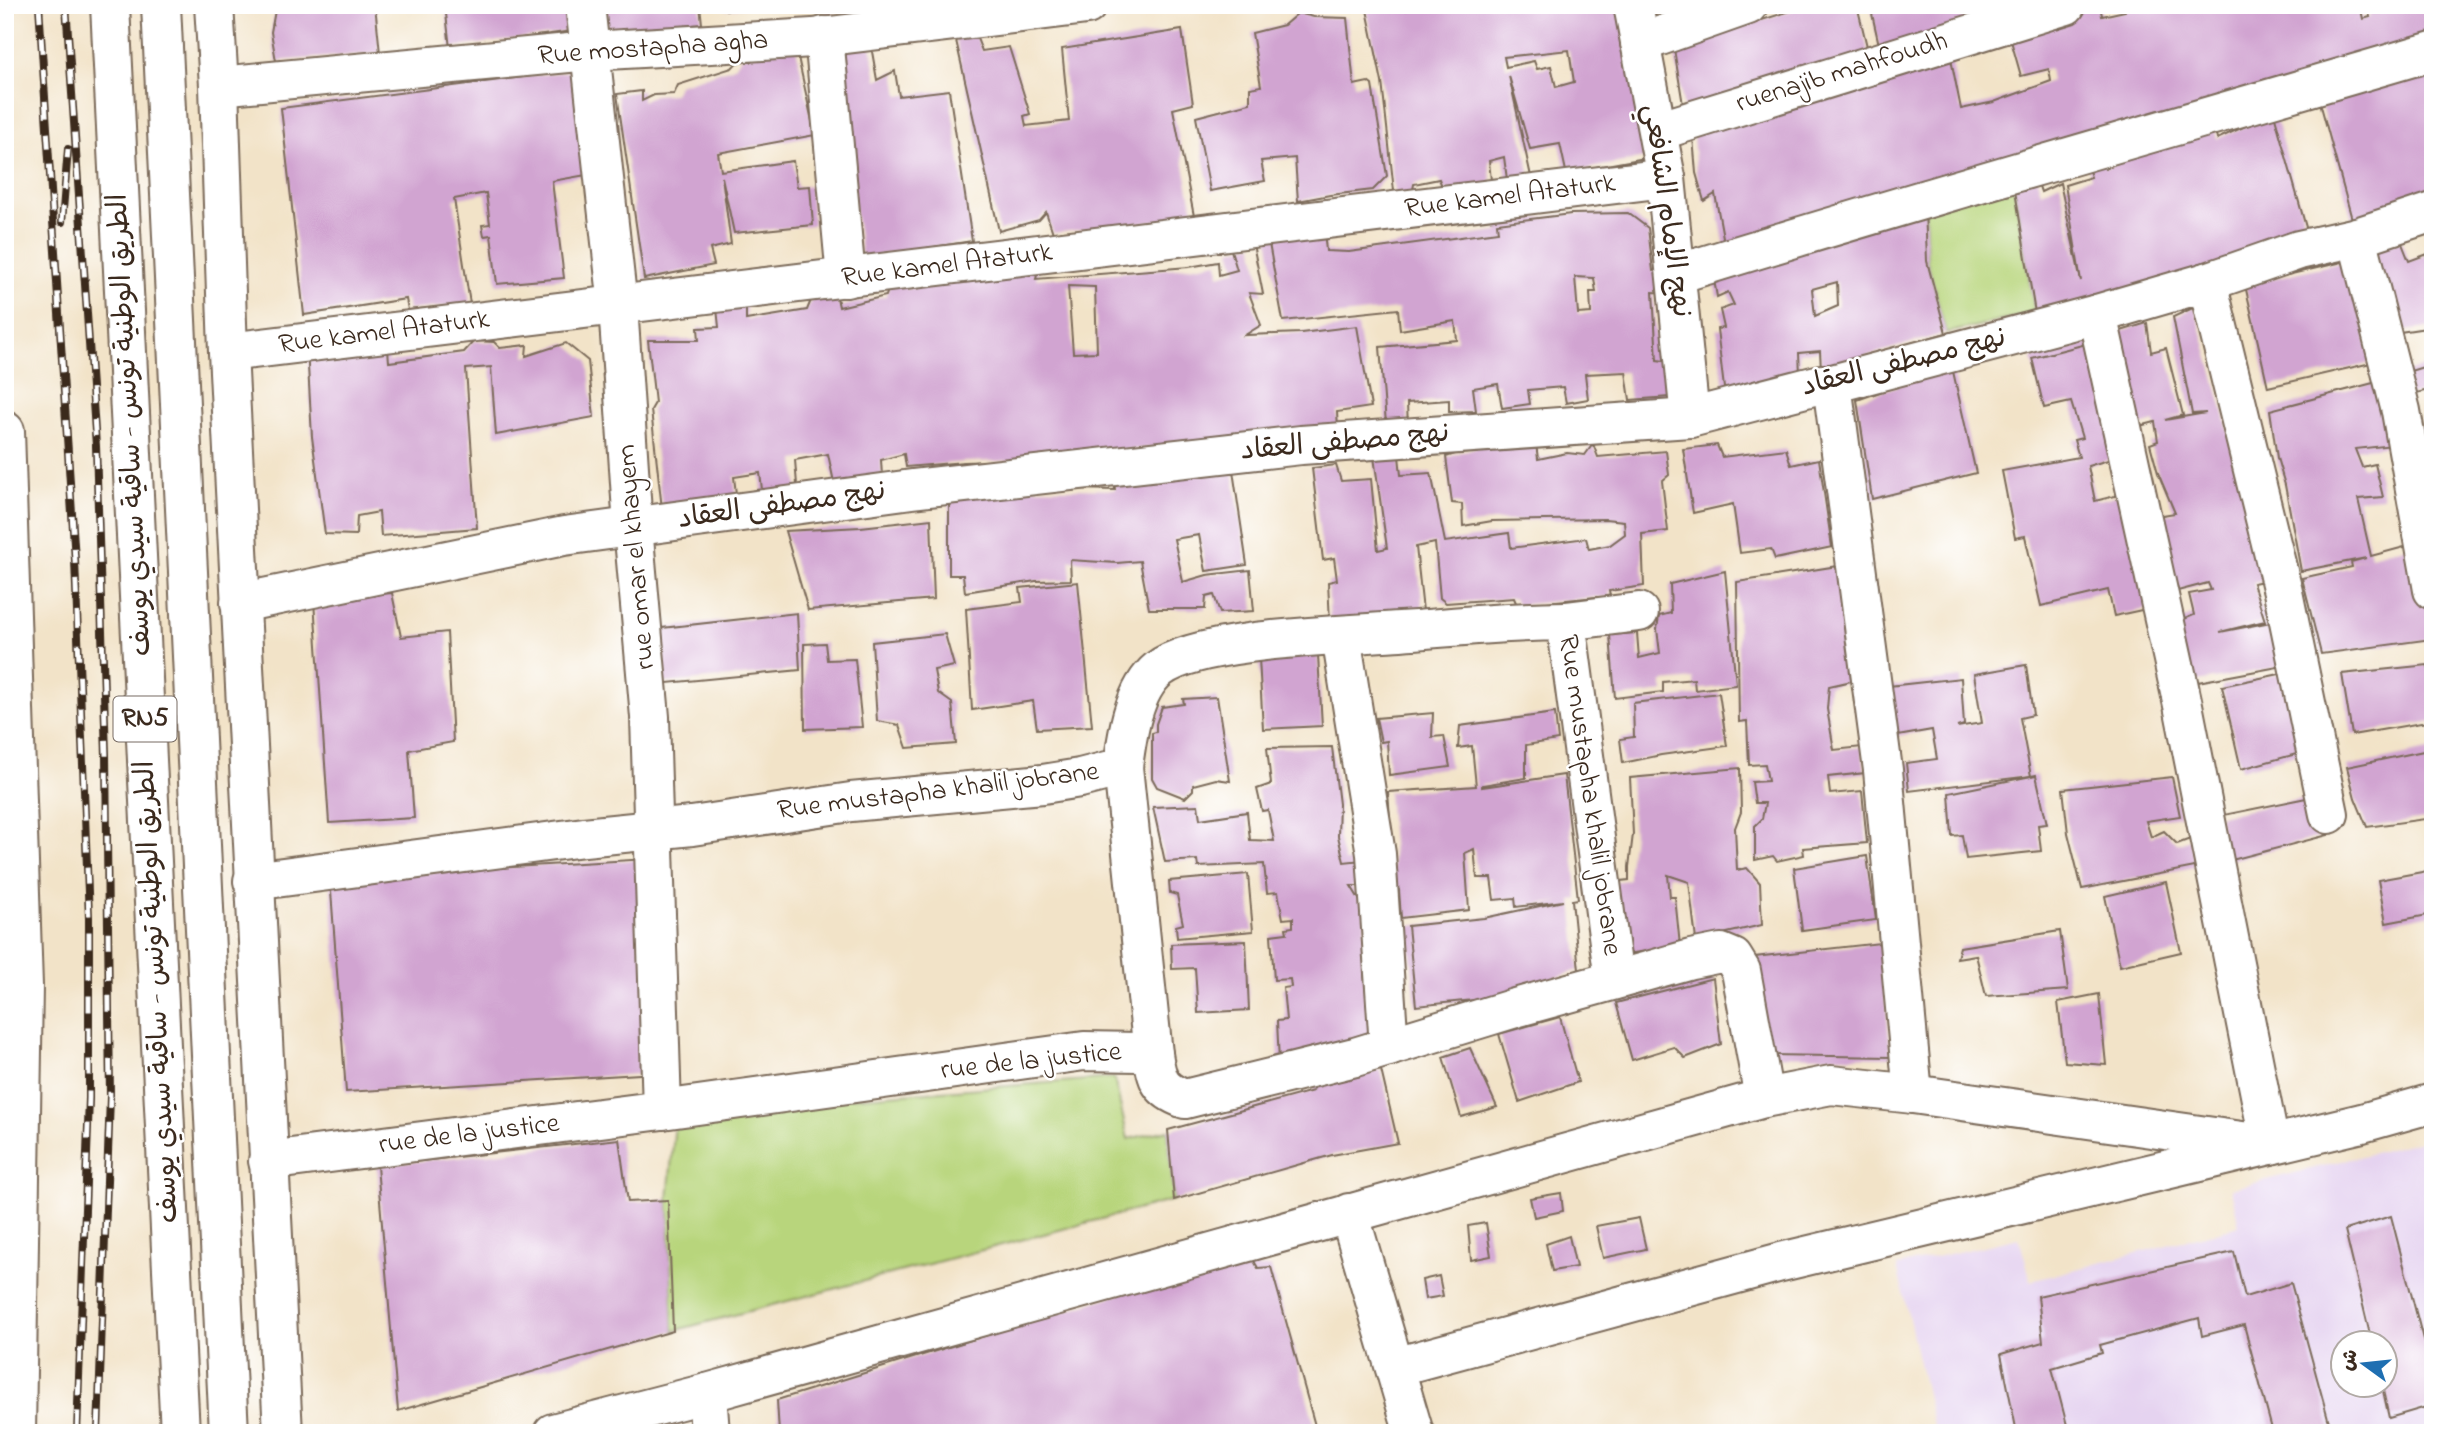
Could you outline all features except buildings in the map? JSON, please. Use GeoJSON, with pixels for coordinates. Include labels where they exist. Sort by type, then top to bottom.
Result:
{"type":"FeatureCollection","features":[{"type":"Feature","properties":{"kind":"main road","name":"الطريق الوطنية تونس - ساقية سيدي يوسف"},"geometry":{"type":"LineString","coordinates":[[110,5],[180,1433]]}},
{"type":"Feature","properties":{"kind":"main road","name":"الطريق الوطنية تونس - ساقية سيدي يوسف"},"geometry":{"type":"LineString","coordinates":[[161,5],[229,1433]]}},
{"type":"Feature","properties":{"kind":"main road"},"geometry":{"type":"LineString","coordinates":[[214,5],[253,881],[283,1433]]}},
{"type":"Feature","properties":{"kind":"main road","name":"rue omar el khayem"},"geometry":{"type":"LineString","coordinates":[[585,5],[618,306],[632,527],[650,717],[662,1110]]}},
{"type":"Feature","properties":{"kind":"main road","name":"Rue mostapha agha"},"geometry":{"type":"LineString","coordinates":[[219,86],[590,51],[816,26],[1087,5]]}},
{"type":"Feature","properties":{"kind":"main road","name":"نهج الإمام الشافعي"},"geometry":{"type":"LineString","coordinates":[[1633,5],[1666,178],[1690,418]]}},
{"type":"Feature","properties":{"kind":"main road"},"geometry":{"type":"LineString","coordinates":[[1640,43],[1748,5]]}},
{"type":"Feature","properties":{"kind":"main road","name":"ruenajib mahfoudh"},"geometry":{"type":"LineString","coordinates":[[1658,131],[2066,5]]}},
{"type":"Feature","properties":{"kind":"main road"},"geometry":{"type":"LineString","coordinates":[[816,26],[846,278]]}},
{"type":"Feature","properties":{"kind":"main road"},"geometry":{"type":"LineString","coordinates":[[1677,274],[1887,209],[2433,51]]}},
{"type":"Feature","properties":{"kind":"main road","name":"Rue kamel Ataturk"},"geometry":{"type":"LineString","coordinates":[[228,352],[1666,178]]}},
{"type":"Feature","properties":{"kind":"main road","name":"نهج مصطفى العقاد"},"geometry":{"type":"LineString","coordinates":[[240,603],[564,536],[912,489],[1301,445],[1690,418],[1798,389],[1832,384],[2097,314],[2207,282],[2299,250],[2357,237],[2433,212]]}},
{"type":"Feature","properties":{"kind":"main road"},"geometry":{"type":"LineString","coordinates":[[2357,237],[2401,411],[2433,590]]}},
{"type":"Feature","properties":{"kind":"main road"},"geometry":{"type":"LineString","coordinates":[[2207,282],[2283,592],[2329,814]]}},
{"type":"Feature","properties":{"kind":"main road"},"geometry":{"type":"LineString","coordinates":[[2097,314],[2183,705],[2270,1145]]}},
{"type":"Feature","properties":{"kind":"main road"},"geometry":{"type":"LineString","coordinates":[[1832,384],[1884,770],[1913,1094]]}},
{"type":"Feature","properties":{"kind":"main road"},"geometry":{"type":"LineString","coordinates":[[5,431],[14,986],[16,1433]]}},
{"type":"Feature","properties":{"kind":"main road"},"geometry":{"type":"LineString","coordinates":[[1566,621],[1639,612]]}},
{"type":"Feature","properties":{"kind":"main road","name":"Rue mustapha khalil jobrane"},"geometry":{"type":"LineString","coordinates":[[253,881],[851,802],[1043,784],[1080,778],[1123,767],[1130,721],[1149,678],[1162,666],[1201,651],[1235,645],[1341,636],[1566,621],[1614,980]]}},
{"type":"Feature","properties":{"kind":"main road"},"geometry":{"type":"LineString","coordinates":[[1341,636],[1376,854],[1389,1047]]}},
{"type":"Feature","properties":{"kind":"main road"},"geometry":{"type":"LineString","coordinates":[[1123,767],[1153,1054]]}},
{"type":"Feature","properties":{"kind":"main road","name":"rue de la justice"},"geometry":{"type":"LineString","coordinates":[[268,1161],[1084,1051],[1153,1054],[1161,1085],[1172,1094],[1185,1099],[1389,1047],[1691,958],[1721,953],[1733,958],[1741,971],[1764,1098]]}},
{"type":"Feature","properties":{"kind":"main road"},"geometry":{"type":"LineString","coordinates":[[553,1433],[707,1393],[1764,1098],[1831,1086],[1913,1094],[2270,1145]]}},
{"type":"Feature","properties":{"kind":"main road"},"geometry":{"type":"LineString","coordinates":[[1395,1367],[1781,1262],[2270,1145],[2433,1103]]}},
{"type":"Feature","properties":{"kind":"main road"},"geometry":{"type":"LineString","coordinates":[[1349,1213],[1414,1433]]}},
{"type":"Feature","properties":{"kind":"main road"},"geometry":{"type":"LineString","coordinates":[[707,1393],[710,1433]]}},
{"type":"Feature","properties":{"kind":"shaded area"},"geometry":{"type":"Polygon","coordinates":[[[2433,1138],[2433,1433],[1935,1433],[1897,1266],[2019,1238],[2031,1281],[2239,1226],[2231,1189],[2433,1138]]]}},
{"type":"Feature","properties":{"kind":"green space"},"geometry":{"type":"Polygon","coordinates":[[[2013,179],[2035,313],[1946,333],[1927,261],[1925,206],[2013,179]]]}},
{"type":"Feature","properties":{"kind":"green space"},"geometry":{"type":"Polygon","coordinates":[[[1114,1078],[1128,1139],[1168,1130],[1174,1200],[673,1331],[668,1200],[676,1111],[1114,1078]]]}},
{"type":"Feature","properties":{"kind":"railway"},"geometry":{"type":"LineString","coordinates":[[39,5],[75,560],[89,918],[89,1098],[77,1433]]}},
{"type":"Feature","properties":{"kind":"railway"},"geometry":{"type":"LineString","coordinates":[[66,5],[96,446],[106,755],[110,1097],[98,1433]]}},
{"type":"Feature","properties":{"kind":"railway"},"geometry":{"type":"LineString","coordinates":[[62,222],[68,149]]}}]}
